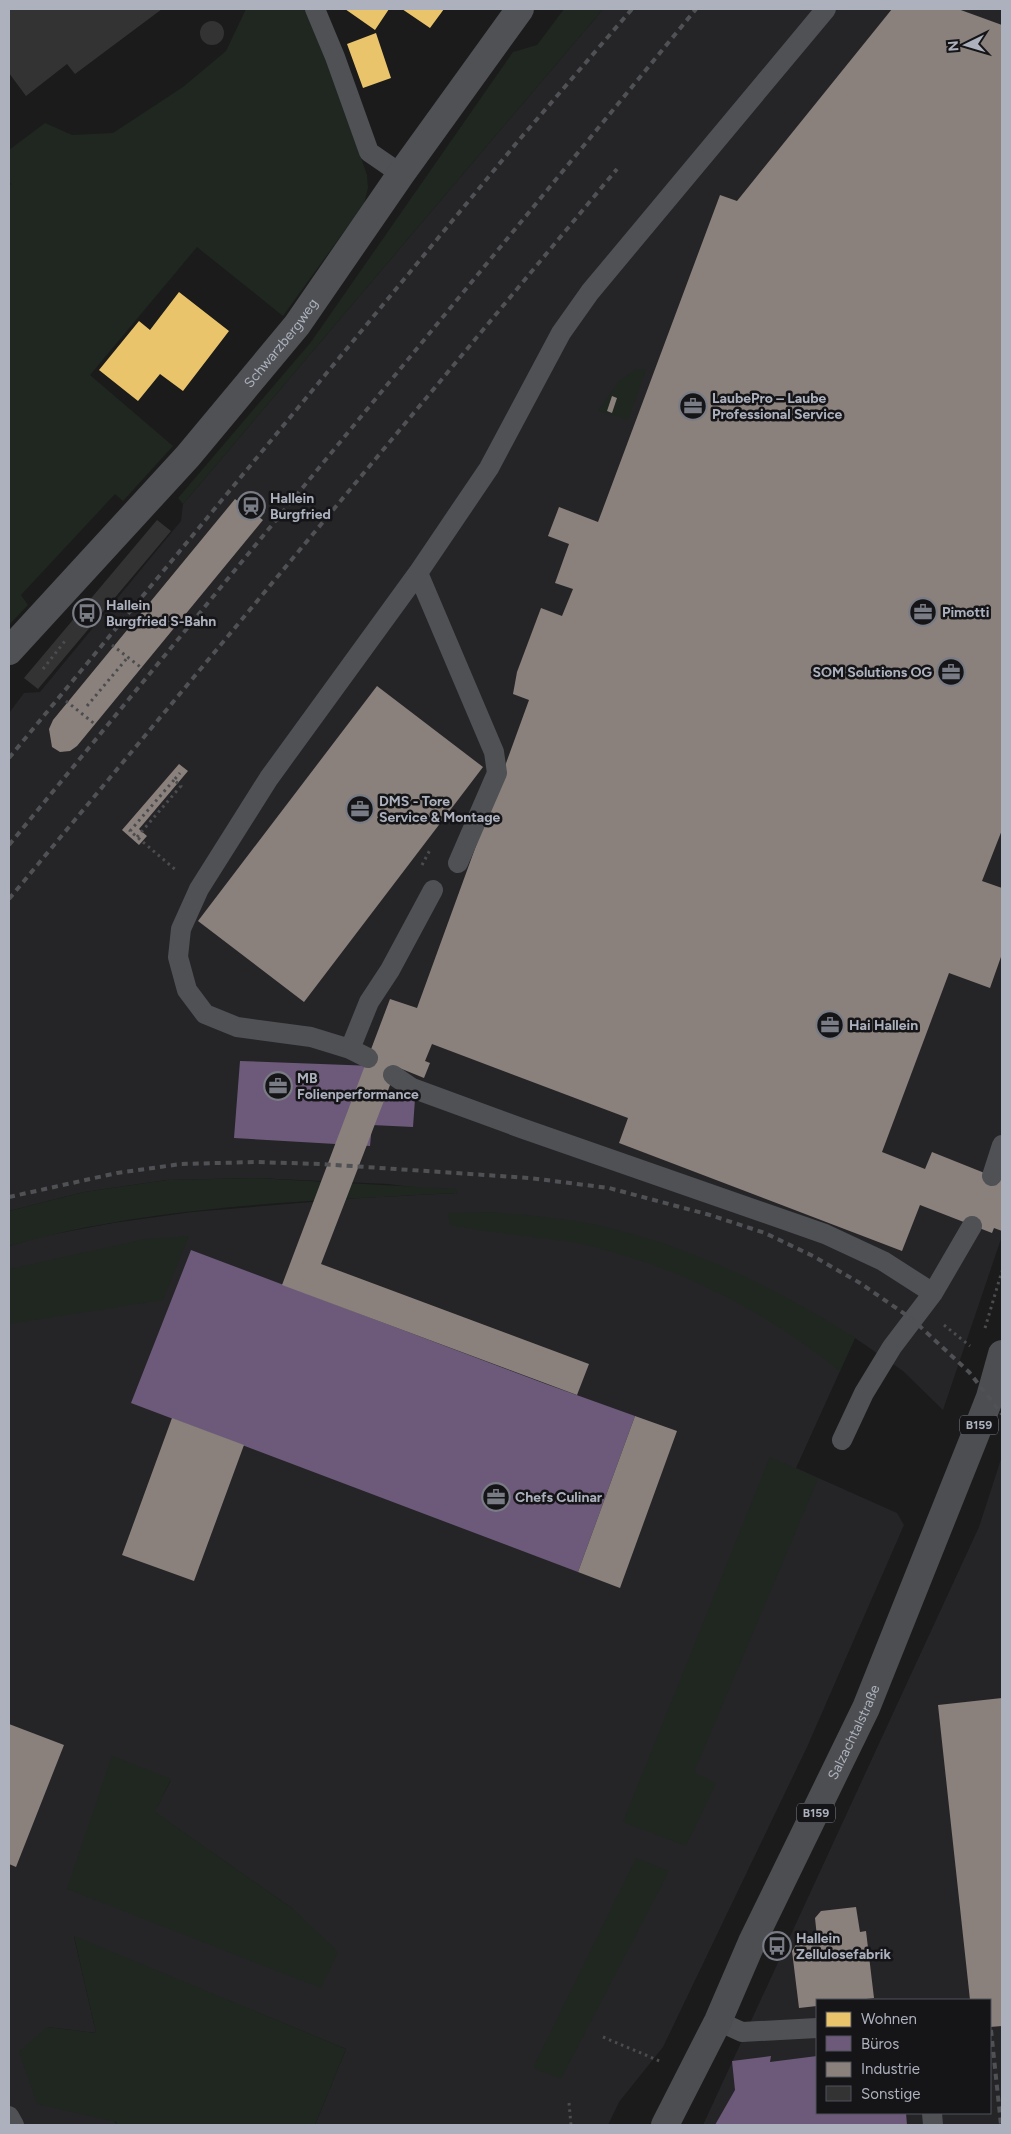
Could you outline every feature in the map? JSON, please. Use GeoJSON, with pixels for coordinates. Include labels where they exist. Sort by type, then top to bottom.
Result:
{"type":"FeatureCollection","features":[{"type":"Feature","properties":{"kind":"main road","name":"Salzachtalstraße"},"geometry":{"type":"LineString","coordinates":[[665,2125],[718,2021],[752,1942],[866,1708],[990,1398],[1001,1357]]}},
{"type":"Feature","properties":{"kind":"street","name":"Schwarzbergweg"},"geometry":{"type":"LineString","coordinates":[[9,651],[188,456],[297,325],[401,174],[520,9]]}},
{"type":"Feature","properties":{"kind":"lane"},"geometry":{"type":"LineString","coordinates":[[315,9],[335,57],[369,152],[401,174]]}},
{"type":"Feature","properties":{"kind":"lane"},"geometry":{"type":"LineString","coordinates":[[368,1058],[350,1049],[311,1037],[237,1026],[205,1014],[187,990],[178,957],[181,928],[198,889],[269,778],[418,573],[488,468],[561,334],[590,292],[826,9]]}},
{"type":"Feature","properties":{"kind":"lane"},"geometry":{"type":"LineString","coordinates":[[418,573],[494,752],[497,773],[458,863]]}},
{"type":"Feature","properties":{"kind":"lane"},"geometry":{"type":"LineString","coordinates":[[350,1049],[370,1002],[390,970],[433,890]]}},
{"type":"Feature","properties":{"kind":"lane"},"geometry":{"type":"LineString","coordinates":[[393,1075],[412,1088],[825,1234],[882,1261],[928,1300]]}},
{"type":"Feature","properties":{"kind":"lane"},"geometry":{"type":"LineString","coordinates":[[992,1176],[1002,1144]]}},
{"type":"Feature","properties":{"kind":"lane"},"geometry":{"type":"LineString","coordinates":[[842,1440],[864,1393],[892,1347],[928,1300],[972,1226]]}},
{"type":"Feature","properties":{"kind":"lane"},"geometry":{"type":"LineString","coordinates":[[718,2021],[742,2032],[816,2028]]}},
{"type":"Feature","properties":{"kind":"lane"},"geometry":{"type":"LineString","coordinates":[[9,2116],[14,2125]]}},
{"type":"Feature","properties":{"kind":"path"},"geometry":{"type":"LineString","coordinates":[[43,668],[67,639]]}},
{"type":"Feature","properties":{"kind":"path"},"geometry":{"type":"LineString","coordinates":[[112,645],[142,669]]}},
{"type":"Feature","properties":{"kind":"path"},"geometry":{"type":"LineString","coordinates":[[87,706],[128,657]]}},
{"type":"Feature","properties":{"kind":"path"},"geometry":{"type":"LineString","coordinates":[[66,701],[96,725]]}},
{"type":"Feature","properties":{"kind":"path"},"geometry":{"type":"LineString","coordinates":[[137,837],[181,786],[174,780],[180,773]]}},
{"type":"Feature","properties":{"kind":"path"},"geometry":{"type":"LineString","coordinates":[[174,780],[130,831],[198,889]]}},
{"type":"Feature","properties":{"kind":"path"},"geometry":{"type":"LineString","coordinates":[[928,1300],[968,1345],[1001,1357]]}},
{"type":"Feature","properties":{"kind":"path"},"geometry":{"type":"LineString","coordinates":[[602,2037],[663,2063],[676,2044],[702,2052]]}},
{"type":"Feature","properties":{"kind":"path"},"geometry":{"type":"LineString","coordinates":[[568,2102],[571,2125]]}},
{"type":"Feature","properties":{"kind":"shaded area"},"geometry":{"type":"Polygon","coordinates":[[[246,9],[306,9],[314,22],[367,175],[368,188],[364,204],[283,316],[197,247],[90,375],[173,446],[123,501],[115,494],[21,595],[28,605],[9,625],[9,186],[11,184],[9,181],[9,150],[45,123],[72,135],[113,133],[183,87],[226,51],[246,9]]]}},
{"type":"Feature","properties":{"kind":"shaded area"},"geometry":{"type":"Polygon","coordinates":[[[564,9],[603,9],[183,504],[178,498],[311,342],[513,52],[537,45],[564,9]]]}},
{"type":"Feature","properties":{"kind":"shaded area"},"geometry":{"type":"Polygon","coordinates":[[[603,9],[1002,9],[1002,1236],[943,1410],[903,1371],[855,1338],[796,1468],[897,1513],[904,1525],[807,1747],[663,2047],[619,2102],[608,2125],[315,2125],[346,2049],[74,1937],[96,2033],[47,2027],[117,2125],[9,2125],[9,1246],[39,1237],[113,1223],[192,1212],[360,1198],[457,1193],[388,1184],[255,1178],[167,1180],[84,1192],[9,1211],[9,713],[24,693],[40,692],[181,521],[183,504],[603,9]],[[171,1780],[67,1889],[293,1909],[154,1812],[171,1780]]]}},
{"type":"Feature","properties":{"kind":"shaded area"},"geometry":{"type":"Polygon","coordinates":[[[636,369],[646,370],[628,420],[598,411],[618,382],[636,369]]]}},
{"type":"Feature","properties":{"kind":"shaded area"},"geometry":{"type":"Polygon","coordinates":[[[255,1178],[456,1189],[457,1193],[288,1202],[174,1213],[63,1232],[9,1246],[9,1211],[84,1192],[167,1180],[255,1178]]]}},
{"type":"Feature","properties":{"kind":"shaded area"},"geometry":{"type":"Polygon","coordinates":[[[488,1212],[576,1221],[605,1227],[671,1246],[703,1258],[766,1287],[855,1338],[840,1371],[763,1317],[707,1287],[649,1263],[582,1244],[450,1225],[448,1213],[488,1212]]]}},
{"type":"Feature","properties":{"kind":"shaded area"},"geometry":{"type":"Polygon","coordinates":[[[189,1236],[163,1300],[9,1324],[9,1269],[145,1239],[189,1236]]]}},
{"type":"Feature","properties":{"kind":"shaded area"},"geometry":{"type":"Polygon","coordinates":[[[1002,1456],[1002,2125],[703,2125],[979,1527],[1002,1456]]]}},
{"type":"Feature","properties":{"kind":"shaded area"},"geometry":{"type":"Polygon","coordinates":[[[770,1457],[818,1479],[694,1772],[716,1783],[686,1846],[623,1822],[770,1457]]]}},
{"type":"Feature","properties":{"kind":"shaded area"},"geometry":{"type":"Polygon","coordinates":[[[112,1756],[171,1779],[155,1812],[293,1909],[338,1952],[321,1988],[67,1889],[112,1756]]]}},
{"type":"Feature","properties":{"kind":"shaded area"},"geometry":{"type":"Polygon","coordinates":[[[636,1858],[669,1871],[561,2079],[533,2068],[636,1858]]]}},
{"type":"Feature","properties":{"kind":"shaded area"},"geometry":{"type":"Polygon","coordinates":[[[74,1936],[346,2049],[315,2125],[117,2125],[116,2122],[37,2104],[19,2052],[47,2027],[96,2033],[74,1936]]]}},
{"type":"Feature","properties":{"kind":"building: Wohnen"},"geometry":{"type":"Polygon","coordinates":[[[345,9],[389,9],[375,30],[345,9]]]}},
{"type":"Feature","properties":{"kind":"building: Wohnen"},"geometry":{"type":"Polygon","coordinates":[[[402,9],[444,9],[430,28],[402,9]]]}},
{"type":"Feature","properties":{"kind":"building: Wohnen"},"geometry":{"type":"Polygon","coordinates":[[[376,33],[391,78],[363,88],[347,44],[376,33]]]}},
{"type":"Feature","properties":{"kind":"building: Wohnen"},"geometry":{"type":"Polygon","coordinates":[[[179,292],[229,331],[183,391],[160,374],[138,401],[99,370],[139,321],[150,330],[179,292]]]}},
{"type":"Feature","properties":{"kind":"building: Büros"},"geometry":{"type":"Polygon","coordinates":[[[240,1061],[374,1066],[373,1097],[415,1099],[413,1127],[372,1125],[370,1146],[234,1138],[240,1061]]]}},
{"type":"Feature","properties":{"kind":"building: Büros"},"geometry":{"type":"Polygon","coordinates":[[[191,1250],[635,1416],[578,1572],[131,1403],[191,1250]]]}},
{"type":"Feature","properties":{"kind":"building: Büros"},"geometry":{"type":"Polygon","coordinates":[[[771,2056],[770,2062],[816,2056],[816,2114],[906,2114],[907,2125],[715,2125],[735,2090],[732,2061],[771,2056]]]}},
{"type":"Feature","properties":{"kind":"building: Industrie"},"geometry":{"type":"Polygon","coordinates":[[[892,9],[958,9],[1002,25],[1002,830],[982,881],[1002,888],[1002,954],[990,988],[949,973],[882,1152],[925,1169],[932,1152],[1002,1180],[1002,1231],[994,1228],[992,1233],[920,1205],[902,1251],[619,1143],[628,1118],[432,1044],[425,1061],[430,1063],[424,1078],[397,1067],[321,1264],[589,1364],[577,1395],[282,1285],[390,999],[417,1008],[529,700],[513,694],[517,672],[541,608],[562,616],[573,589],[555,583],[569,544],[548,536],[559,507],[598,522],[720,195],[737,201],[892,9]]]}},
{"type":"Feature","properties":{"kind":"building: Industrie"},"geometry":{"type":"Polygon","coordinates":[[[612,396],[617,398],[612,413],[607,411],[612,396]]]}},
{"type":"Feature","properties":{"kind":"building: Industrie"},"geometry":{"type":"Polygon","coordinates":[[[235,499],[263,520],[77,746],[70,751],[60,752],[52,747],[49,729],[53,720],[235,499]]]}},
{"type":"Feature","properties":{"kind":"building: Industrie"},"geometry":{"type":"Polygon","coordinates":[[[377,686],[483,767],[304,1002],[198,921],[377,686]]]}},
{"type":"Feature","properties":{"kind":"building: Industrie"},"geometry":{"type":"Polygon","coordinates":[[[179,764],[188,771],[139,829],[147,836],[139,845],[122,830],[179,764]]]}},
{"type":"Feature","properties":{"kind":"building: Industrie"},"geometry":{"type":"Polygon","coordinates":[[[635,1416],[677,1431],[620,1588],[578,1572],[635,1416]]]}},
{"type":"Feature","properties":{"kind":"building: Industrie"},"geometry":{"type":"Polygon","coordinates":[[[172,1418],[244,1445],[194,1581],[122,1555],[172,1418]]]}},
{"type":"Feature","properties":{"kind":"building: Industrie"},"geometry":{"type":"Polygon","coordinates":[[[1002,1698],[1002,2026],[991,2027],[991,1999],[970,1999],[938,1705],[1002,1698]]]}},
{"type":"Feature","properties":{"kind":"building: Industrie"},"geometry":{"type":"Polygon","coordinates":[[[9,1724],[64,1745],[16,1867],[9,1864],[9,1724]]]}},
{"type":"Feature","properties":{"kind":"building: Industrie"},"geometry":{"type":"Polygon","coordinates":[[[856,1907],[860,1932],[866,1931],[874,1998],[816,1999],[816,2006],[799,2008],[792,1951],[799,1940],[817,1937],[815,1918],[821,1911],[856,1907]]]}},
{"type":"Feature","properties":{"kind":"building: Sonstige"},"geometry":{"type":"Polygon","coordinates":[[[9,9],[162,9],[75,74],[67,64],[26,96],[9,73],[9,9]]]}},
{"type":"Feature","properties":{"kind":"building: Sonstige"},"geometry":{"type":"Polygon","coordinates":[[[212,21],[221,24],[224,33],[221,42],[212,45],[203,42],[200,33],[203,24],[212,21]]]}},
{"type":"Feature","properties":{"kind":"building: Sonstige"},"geometry":{"type":"Polygon","coordinates":[[[157,520],[171,531],[38,689],[24,678],[157,520]]]}},
{"type":"Feature","properties":{"kind":"railway"},"geometry":{"type":"LineString","coordinates":[[9,758],[519,140],[632,9]]}},
{"type":"Feature","properties":{"kind":"railway"},"geometry":{"type":"LineString","coordinates":[[9,845],[696,9]]}},
{"type":"Feature","properties":{"kind":"railway"},"geometry":{"type":"LineString","coordinates":[[9,899],[617,169]]}},
{"type":"Feature","properties":{"kind":"railway"},"geometry":{"type":"LineString","coordinates":[[9,1197],[117,1173],[181,1164],[255,1162],[321,1164],[530,1178],[609,1188],[710,1215],[765,1233],[813,1256],[860,1283],[912,1319],[969,1372],[1002,1414]]}},
{"type":"Feature","properties":{"kind":"railway"},"geometry":{"type":"LineString","coordinates":[[991,2030],[1001,2125]]}},
{"type":"Feature","properties":{"kind":"place","name":"LaubePro – Laube Professional Service"},"geometry":{"type":"Point","coordinates":[693,406]}},
{"type":"Feature","properties":{"kind":"place","name":"Hallein Burgfried"},"geometry":{"type":"Point","coordinates":[251,506]}},
{"type":"Feature","properties":{"kind":"place","name":"Pimotti"},"geometry":{"type":"Point","coordinates":[923,612]}},
{"type":"Feature","properties":{"kind":"place","name":"Hallein Burgfried S-Bahn"},"geometry":{"type":"Point","coordinates":[87,613]}},
{"type":"Feature","properties":{"kind":"place","name":"SOM Solutions OG"},"geometry":{"type":"Point","coordinates":[951,672]}},
{"type":"Feature","properties":{"kind":"place","name":"DMS - Tore Service & Montage"},"geometry":{"type":"Point","coordinates":[360,809]}},
{"type":"Feature","properties":{"kind":"place","name":"Hai Hallein"},"geometry":{"type":"Point","coordinates":[830,1025]}},
{"type":"Feature","properties":{"kind":"place","name":"MB Folienperformance"},"geometry":{"type":"Point","coordinates":[278,1086]}},
{"type":"Feature","properties":{"kind":"place","name":"Chefs Culinar"},"geometry":{"type":"Point","coordinates":[496,1497]}},
{"type":"Feature","properties":{"kind":"place","name":"Hallein Zellulosefabrik"},"geometry":{"type":"Point","coordinates":[777,1946]}}]}
